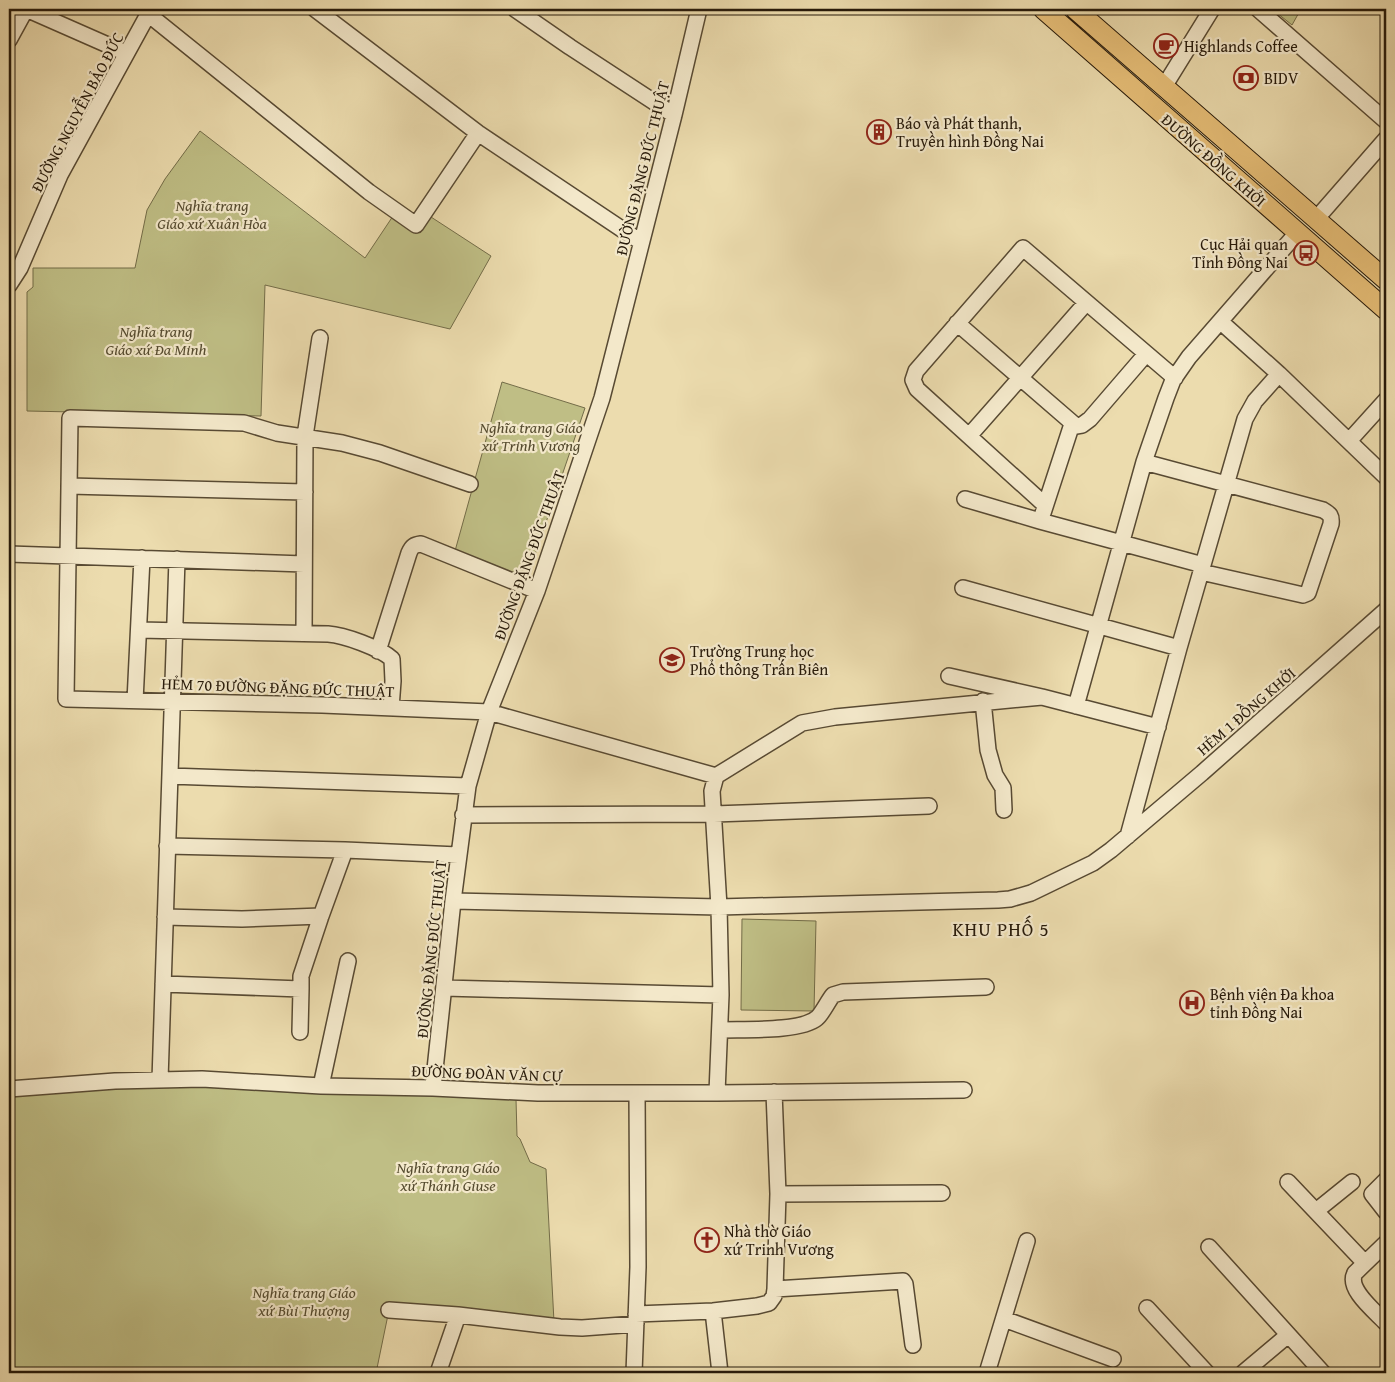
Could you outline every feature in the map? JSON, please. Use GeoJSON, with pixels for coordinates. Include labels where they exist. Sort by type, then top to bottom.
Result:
{"type":"FeatureCollection","features":[{"type":"Feature","properties":{"kind":"main road","name":"ĐƯỜNG ĐỒNG KHỞI"},"geometry":{"type":"LineString","coordinates":[[1043,9],[1386,310]]}},
{"type":"Feature","properties":{"kind":"main road","name":"ĐƯỜNG ĐỒNG KHỞI"},"geometry":{"type":"LineString","coordinates":[[1075,9],[1165,85],[1386,280]]}},
{"type":"Feature","properties":{"kind":"main road"},"geometry":{"type":"LineString","coordinates":[[1229,173],[1244,155]]}},
{"type":"Feature","properties":{"kind":"street"},"geometry":{"type":"LineString","coordinates":[[9,40],[26,9],[126,54]]}},
{"type":"Feature","properties":{"kind":"street"},"geometry":{"type":"LineString","coordinates":[[315,9],[478,133],[641,242]]}},
{"type":"Feature","properties":{"kind":"street"},"geometry":{"type":"LineString","coordinates":[[515,9],[674,115]]}},
{"type":"Feature","properties":{"kind":"street","name":"ĐƯỜNG ĐẶNG ĐỨC THUẬT"},"geometry":{"type":"LineString","coordinates":[[433,1088],[458,855],[468,786],[489,712],[536,590],[602,398],[674,115],[698,9]]}},
{"type":"Feature","properties":{"kind":"street"},"geometry":{"type":"LineString","coordinates":[[1165,85],[1212,9]]}},
{"type":"Feature","properties":{"kind":"street"},"geometry":{"type":"LineString","coordinates":[[1258,9],[1386,121]]}},
{"type":"Feature","properties":{"kind":"street"},"geometry":{"type":"LineString","coordinates":[[149,11],[368,192],[416,225],[478,133]]}},
{"type":"Feature","properties":{"kind":"street","name":"ĐƯỜNG NGUYỄN BẢO ĐỨC"},"geometry":{"type":"LineString","coordinates":[[9,285],[20,268],[60,175],[149,11]]}},
{"type":"Feature","properties":{"kind":"street"},"geometry":{"type":"LineString","coordinates":[[1317,218],[1386,139]]}},
{"type":"Feature","properties":{"kind":"street"},"geometry":{"type":"LineString","coordinates":[[1076,706],[1144,462],[1166,398],[1175,378],[1189,357],[1297,233]]}},
{"type":"Feature","properties":{"kind":"street"},"geometry":{"type":"LineString","coordinates":[[1045,505],[917,389],[913,380],[916,370],[1023,248],[1175,378]]}},
{"type":"Feature","properties":{"kind":"street"},"geometry":{"type":"LineString","coordinates":[[969,436],[1086,302]]}},
{"type":"Feature","properties":{"kind":"street"},"geometry":{"type":"LineString","coordinates":[[1221,322],[1279,374],[1386,477]]}},
{"type":"Feature","properties":{"kind":"street"},"geometry":{"type":"LineString","coordinates":[[957,324],[1076,426],[1080,426],[1090,420],[1146,354]]}},
{"type":"Feature","properties":{"kind":"street"},"geometry":{"type":"LineString","coordinates":[[304,633],[305,436],[320,338]]}},
{"type":"Feature","properties":{"kind":"street"},"geometry":{"type":"LineString","coordinates":[[1128,836],[1245,419],[1250,409],[1279,374]]}},
{"type":"Feature","properties":{"kind":"street"},"geometry":{"type":"LineString","coordinates":[[1348,441],[1386,400]]}},
{"type":"Feature","properties":{"kind":"street"},"geometry":{"type":"LineString","coordinates":[[68,556],[70,418],[233,422],[252,425],[277,433],[342,442],[470,484]]}},
{"type":"Feature","properties":{"kind":"street"},"geometry":{"type":"LineString","coordinates":[[1040,521],[1072,424]]}},
{"type":"Feature","properties":{"kind":"street"},"geometry":{"type":"LineString","coordinates":[[966,499],[1121,543],[1202,569],[1303,595],[1308,594],[1331,524],[1332,517],[1329,513],[1226,483],[1144,462]]}},
{"type":"Feature","properties":{"kind":"street"},"geometry":{"type":"LineString","coordinates":[[69,486],[305,492]]}},
{"type":"Feature","properties":{"kind":"street"},"geometry":{"type":"LineString","coordinates":[[378,651],[409,553],[416,544],[421,544],[536,590]]}},
{"type":"Feature","properties":{"kind":"street"},"geometry":{"type":"LineString","coordinates":[[9,554],[304,564]]}},
{"type":"Feature","properties":{"kind":"street","name":"HẺM 70 ĐƯỜNG ĐẶNG ĐỨC THUẬT"},"geometry":{"type":"LineString","coordinates":[[68,556],[66,699],[489,712],[716,776]]}},
{"type":"Feature","properties":{"kind":"street"},"geometry":{"type":"LineString","coordinates":[[135,701],[142,558]]}},
{"type":"Feature","properties":{"kind":"street"},"geometry":{"type":"LineString","coordinates":[[160,1080],[177,559]]}},
{"type":"Feature","properties":{"kind":"street"},"geometry":{"type":"LineString","coordinates":[[962,588],[1180,648]]}},
{"type":"Feature","properties":{"kind":"street","name":"HẺM 1 ĐỒNG KHỞI"},"geometry":{"type":"LineString","coordinates":[[453,901],[719,907],[1010,899],[1031,892],[1093,863],[1128,836],[1386,610]]}},
{"type":"Feature","properties":{"kind":"street"},"geometry":{"type":"LineString","coordinates":[[139,630],[337,635],[378,651],[392,659],[391,708]]}},
{"type":"Feature","properties":{"kind":"street"},"geometry":{"type":"LineString","coordinates":[[949,676],[1042,697],[1158,727]]}},
{"type":"Feature","properties":{"kind":"street"},"geometry":{"type":"LineString","coordinates":[[717,1093],[721,995],[719,907],[712,791],[716,776],[802,723],[835,717],[1042,697]]}},
{"type":"Feature","properties":{"kind":"street"},"geometry":{"type":"LineString","coordinates":[[983,702],[988,750],[995,775],[1003,788],[1004,810]]}},
{"type":"Feature","properties":{"kind":"street"},"geometry":{"type":"LineString","coordinates":[[170,776],[468,786]]}},
{"type":"Feature","properties":{"kind":"street"},"geometry":{"type":"LineString","coordinates":[[463,815],[714,814],[929,806]]}},
{"type":"Feature","properties":{"kind":"street"},"geometry":{"type":"LineString","coordinates":[[167,846],[345,850],[458,855]]}},
{"type":"Feature","properties":{"kind":"street"},"geometry":{"type":"LineString","coordinates":[[300,1032],[301,976],[345,850]]}},
{"type":"Feature","properties":{"kind":"street"},"geometry":{"type":"LineString","coordinates":[[165,917],[242,919],[321,916]]}},
{"type":"Feature","properties":{"kind":"street"},"geometry":{"type":"LineString","coordinates":[[321,1086],[348,961]]}},
{"type":"Feature","properties":{"kind":"street"},"geometry":{"type":"LineString","coordinates":[[163,984],[301,989]]}},
{"type":"Feature","properties":{"kind":"street"},"geometry":{"type":"LineString","coordinates":[[720,1030],[792,1027],[808,1024],[819,1017],[833,995],[843,992],[986,987]]}},
{"type":"Feature","properties":{"kind":"street"},"geometry":{"type":"LineString","coordinates":[[444,988],[721,995]]}},
{"type":"Feature","properties":{"kind":"street","name":"ĐƯỜNG ĐOÀN VĂN CỰ"},"geometry":{"type":"LineString","coordinates":[[9,1089],[115,1081],[202,1079],[321,1086],[433,1088],[538,1093],[964,1090]]}},
{"type":"Feature","properties":{"kind":"street"},"geometry":{"type":"LineString","coordinates":[[389,1310],[582,1328],[636,1319],[757,1306],[769,1303],[774,1296],[775,1289],[778,1194],[774,1092]]}},
{"type":"Feature","properties":{"kind":"street"},"geometry":{"type":"LineString","coordinates":[[634,1373],[637,1093]]}},
{"type":"Feature","properties":{"kind":"street"},"geometry":{"type":"LineString","coordinates":[[1386,1180],[1372,1194],[1386,1212]]}},
{"type":"Feature","properties":{"kind":"street"},"geometry":{"type":"LineString","coordinates":[[1288,1182],[1365,1263]]}},
{"type":"Feature","properties":{"kind":"street"},"geometry":{"type":"LineString","coordinates":[[1316,1211],[1352,1182]]}},
{"type":"Feature","properties":{"kind":"street"},"geometry":{"type":"LineString","coordinates":[[778,1194],[942,1193]]}},
{"type":"Feature","properties":{"kind":"street"},"geometry":{"type":"LineString","coordinates":[[987,1373],[1027,1241]]}},
{"type":"Feature","properties":{"kind":"street"},"geometry":{"type":"LineString","coordinates":[[1386,1242],[1354,1273],[1352,1283],[1356,1291],[1386,1323]]}},
{"type":"Feature","properties":{"kind":"street"},"geometry":{"type":"LineString","coordinates":[[1209,1247],[1323,1373]]}},
{"type":"Feature","properties":{"kind":"street"},"geometry":{"type":"LineString","coordinates":[[775,1289],[903,1281],[905,1284],[913,1345]]}},
{"type":"Feature","properties":{"kind":"street"},"geometry":{"type":"LineString","coordinates":[[1147,1308],[1207,1373]]}},
{"type":"Feature","properties":{"kind":"street"},"geometry":{"type":"LineString","coordinates":[[713,1311],[720,1373]]}},
{"type":"Feature","properties":{"kind":"street"},"geometry":{"type":"LineString","coordinates":[[441,1372],[458,1315]]}},
{"type":"Feature","properties":{"kind":"street"},"geometry":{"type":"LineString","coordinates":[[1004,1319],[1112,1359]]}},
{"type":"Feature","properties":{"kind":"street"},"geometry":{"type":"LineString","coordinates":[[1243,1373],[1288,1335]]}},
{"type":"Feature","properties":{"kind":"green space"},"geometry":{"type":"Polygon","coordinates":[[[1272,9],[1301,9],[1292,25],[1272,9]]]}},
{"type":"Feature","properties":{"kind":"green space"},"geometry":{"type":"Polygon","coordinates":[[[200,131],[365,258],[393,216],[418,233],[431,217],[491,256],[450,329],[265,285],[261,416],[27,411],[27,292],[33,287],[33,268],[135,268],[147,210],[165,179],[200,131]]]}},
{"type":"Feature","properties":{"kind":"green space","name":"Nghĩa trang Giáo xứ Trinh Vương"},"geometry":{"type":"Polygon","coordinates":[[[502,382],[585,408],[526,581],[455,551],[502,382]]]}},
{"type":"Feature","properties":{"kind":"green space"},"geometry":{"type":"Polygon","coordinates":[[[742,919],[816,921],[814,1011],[741,1010],[742,919]]]}},
{"type":"Feature","properties":{"kind":"green space"},"geometry":{"type":"Polygon","coordinates":[[[202,1086],[516,1099],[517,1136],[530,1162],[546,1169],[554,1322],[389,1310],[376,1373],[9,1373],[9,1096],[115,1088],[202,1086]]]}},
{"type":"Feature","properties":{"kind":"place","name":"Highlands Coffee"},"geometry":{"type":"Point","coordinates":[1166,46]}},
{"type":"Feature","properties":{"kind":"place","name":"BIDV"},"geometry":{"type":"Point","coordinates":[1246,78]}},
{"type":"Feature","properties":{"kind":"place","name":"Báo và Phát thanh, Truyền hình Đồng Nai"},"geometry":{"type":"Point","coordinates":[879,132]}},
{"type":"Feature","properties":{"kind":"place","name":"Cục Hải quan Tỉnh Đồng Nai"},"geometry":{"type":"Point","coordinates":[1306,253]}},
{"type":"Feature","properties":{"kind":"place","name":"Trường Trung học Phổ thông Trấn Biên"},"geometry":{"type":"Point","coordinates":[672,660]}},
{"type":"Feature","properties":{"kind":"place","name":"Bệnh viện Đa khoa tỉnh Đồng Nai"},"geometry":{"type":"Point","coordinates":[1192,1003]}},
{"type":"Feature","properties":{"kind":"place","name":"Nhà thờ Giáo xứ Trinh Vương"},"geometry":{"type":"Point","coordinates":[707,1240]}},
{"type":"Feature","properties":{"kind":"district","name":"KHU PHỐ 5"},"geometry":{"type":"Point","coordinates":[1001,929]}},
{"type":"Feature","properties":{"kind":"park label","name":"Nghĩa trang Giáo xứ Xuân Hòa"},"geometry":{"type":"Point","coordinates":[212,214]}},
{"type":"Feature","properties":{"kind":"park label","name":"Nghĩa trang Giáo xứ Đa Minh"},"geometry":{"type":"Point","coordinates":[156,340]}},
{"type":"Feature","properties":{"kind":"park label","name":"Nghĩa trang Giáo xứ Thánh Giuse"},"geometry":{"type":"Point","coordinates":[448,1176]}},
{"type":"Feature","properties":{"kind":"park label","name":"Nghĩa trang Giáo xứ Bùi Thượng"},"geometry":{"type":"Point","coordinates":[304,1301]}}]}
